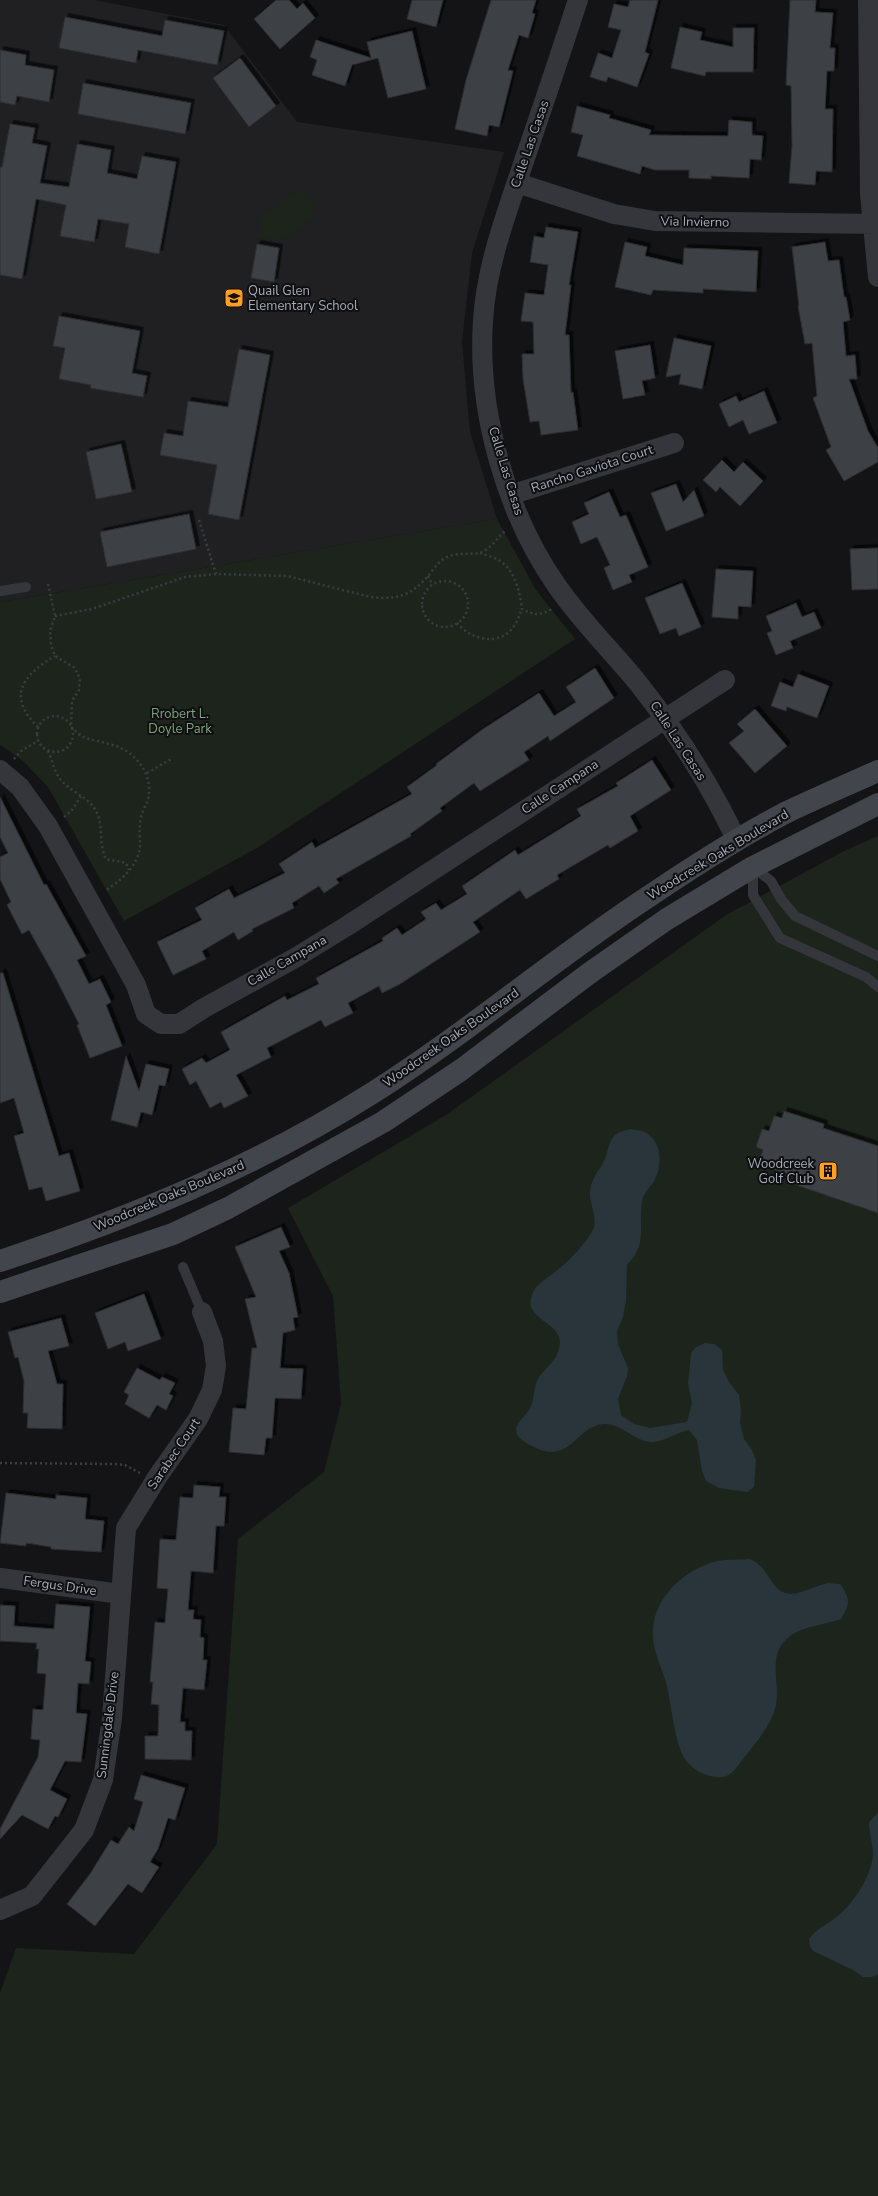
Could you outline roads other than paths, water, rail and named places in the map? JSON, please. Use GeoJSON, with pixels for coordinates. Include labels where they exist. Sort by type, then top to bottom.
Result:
{"type":"FeatureCollection","features":[{"type":"Feature","properties":{"kind":"main road","name":"Woodcreek Oaks Boulevard"},"geometry":{"type":"LineString","coordinates":[[0,1261],[63,1240],[213,1180],[290,1142],[373,1093],[451,1041],[589,938],[650,895],[737,841],[785,814],[878,771]]}},
{"type":"Feature","properties":{"kind":"main road"},"geometry":{"type":"LineString","coordinates":[[0,1292],[173,1234],[228,1208],[383,1122],[461,1070],[591,972],[667,919],[753,867],[878,804]]}},
{"type":"Feature","properties":{"kind":"main road"},"geometry":{"type":"LineString","coordinates":[[737,841],[753,867]]}},
{"type":"Feature","properties":{"kind":"street","name":"Calle Las Casas"},"geometry":{"type":"LineString","coordinates":[[578,0],[517,182],[494,256],[483,321],[483,356],[492,428],[510,495],[522,525],[537,555],[575,610],[638,683],[665,719],[721,809],[737,841]]}},
{"type":"Feature","properties":{"kind":"street"},"geometry":{"type":"LineString","coordinates":[[868,0],[873,21],[875,224],[878,277]]}},
{"type":"Feature","properties":{"kind":"street","name":"Via Invierno"},"geometry":{"type":"LineString","coordinates":[[517,182],[614,214],[655,221],[875,224]]}},
{"type":"Feature","properties":{"kind":"street","name":"Rancho Gaviota Court"},"geometry":{"type":"LineString","coordinates":[[510,495],[674,443]]}},
{"type":"Feature","properties":{"kind":"street","name":"Calle Campana"},"geometry":{"type":"LineString","coordinates":[[3,771],[20,786],[48,826],[136,985],[146,1014],[161,1024],[179,1024],[204,1008],[295,958],[725,680]]}},
{"type":"Feature","properties":{"kind":"street","name":"Sarabec Court"},"geometry":{"type":"LineString","coordinates":[[120,1594],[126,1528],[158,1476],[198,1419],[212,1390],[216,1366],[213,1341],[202,1312]]}},
{"type":"Feature","properties":{"kind":"street","name":"Fergus Drive"},"geometry":{"type":"LineString","coordinates":[[0,1578],[120,1594]]}},
{"type":"Feature","properties":{"kind":"street","name":"Sunningdale Drive"},"geometry":{"type":"LineString","coordinates":[[0,1910],[32,1896],[84,1830],[103,1780],[112,1718],[120,1594]]}},
{"type":"Feature","properties":{"kind":"lane"},"geometry":{"type":"LineString","coordinates":[[0,591],[26,588]]}},
{"type":"Feature","properties":{"kind":"lane"},"geometry":{"type":"LineString","coordinates":[[753,867],[770,881],[781,899],[795,916],[878,956]]}},
{"type":"Feature","properties":{"kind":"lane"},"geometry":{"type":"LineString","coordinates":[[753,867],[753,895],[780,938],[866,977],[878,987]]}},
{"type":"Feature","properties":{"kind":"lane"},"geometry":{"type":"LineString","coordinates":[[183,1267],[202,1312]]}},
{"type":"Feature","properties":{"kind":"place","name":"Quail Glen Elementary School"},"geometry":{"type":"Point","coordinates":[234,298]}},
{"type":"Feature","properties":{"kind":"place","name":"Woodcreek Golf Club"},"geometry":{"type":"Point","coordinates":[828,1171]}},
{"type":"Feature","properties":{"kind":"park label","name":"Rrobert L. Doyle Park"},"geometry":{"type":"Point","coordinates":[180,722]}}]}
